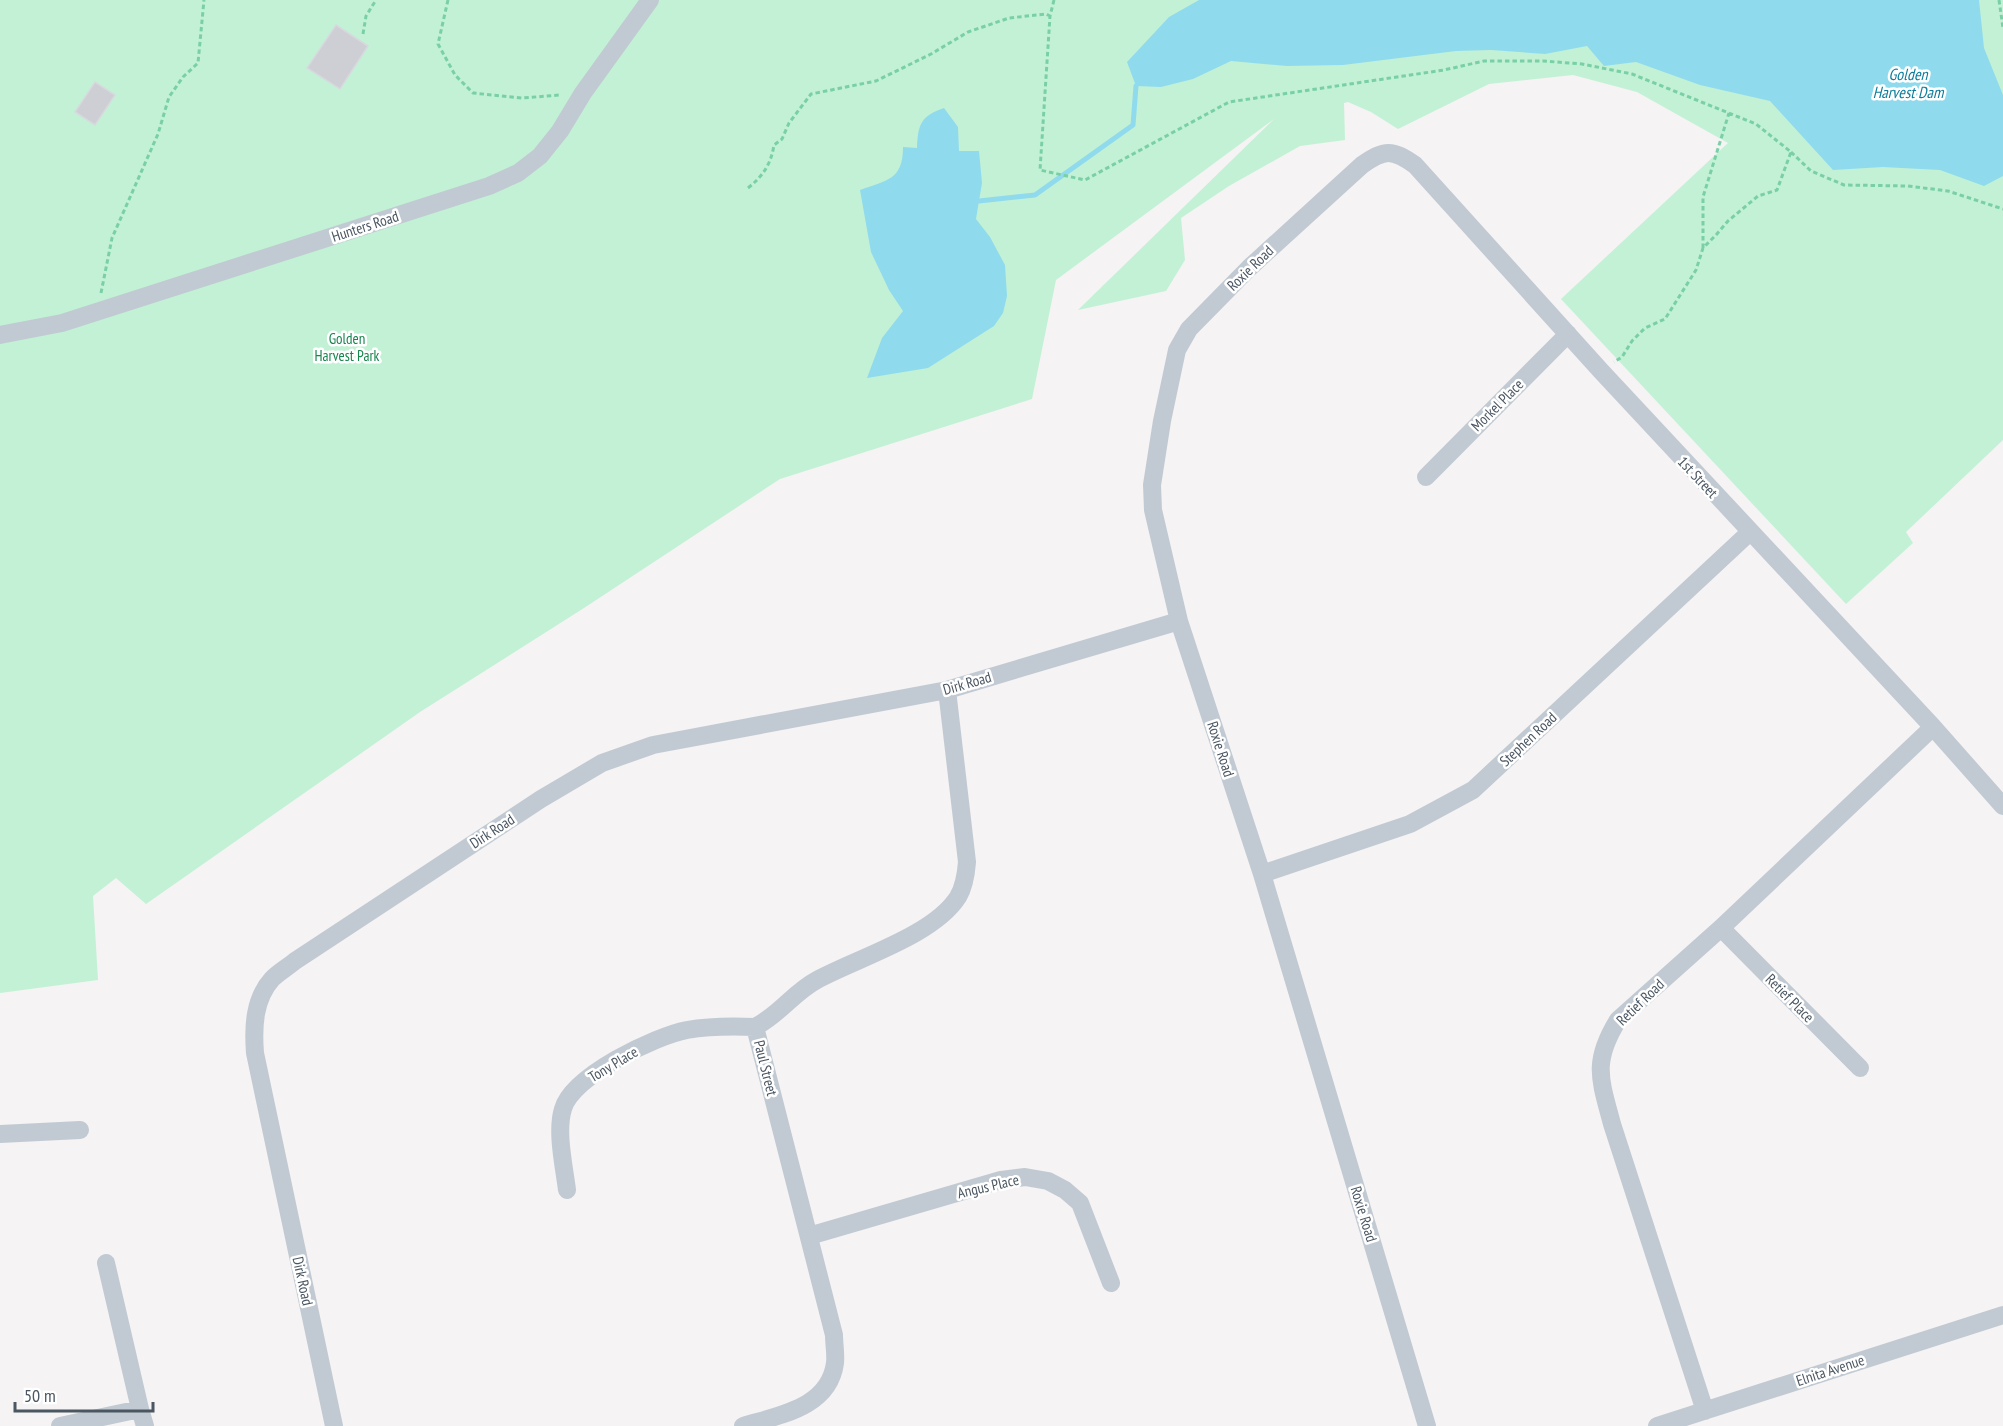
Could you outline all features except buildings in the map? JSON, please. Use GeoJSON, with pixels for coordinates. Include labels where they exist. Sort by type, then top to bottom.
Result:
{"type":"FeatureCollection","features":[{"type":"Feature","properties":{"kind":"street","name":"Hunters Road"},"geometry":{"type":"LineString","coordinates":[[0,335],[62,323],[489,186],[518,173],[540,156],[560,130],[583,93],[650,0]]}},
{"type":"Feature","properties":{"kind":"street","name":"1st Street"},"geometry":{"type":"LineString","coordinates":[[1391,152],[1401,155],[1415,165],[1600,371],[1933,727],[2003,806]]}},
{"type":"Feature","properties":{"kind":"street","name":"Roxie Road"},"geometry":{"type":"LineString","coordinates":[[1391,152],[1378,154],[1353,172],[1250,268],[1189,329],[1177,350],[1152,485],[1153,510],[1179,621],[1262,874],[1427,1426]]}},
{"type":"Feature","properties":{"kind":"street","name":"Morkel Place"},"geometry":{"type":"LineString","coordinates":[[1426,477],[1568,334]]}},
{"type":"Feature","properties":{"kind":"street","name":"Stephen Road"},"geometry":{"type":"LineString","coordinates":[[1262,874],[1410,824],[1473,790],[1750,532]]}},
{"type":"Feature","properties":{"kind":"street","name":"Dirk Road"},"geometry":{"type":"LineString","coordinates":[[334,1426],[255,1053],[253,1031],[258,1002],[273,979],[295,961],[531,805],[602,763],[652,745],[947,690],[1179,621]]}},
{"type":"Feature","properties":{"kind":"street","name":"Paul Street"},"geometry":{"type":"LineString","coordinates":[[743,1426],[806,1406],[820,1395],[828,1384],[835,1363],[834,1335],[755,1027],[769,1020],[816,980],[938,919],[959,896],[968,862],[947,690]]}},
{"type":"Feature","properties":{"kind":"street","name":"Retief Road"},"geometry":{"type":"LineString","coordinates":[[1705,1411],[1612,1124],[1601,1083],[1600,1061],[1606,1040],[1618,1020],[1721,928],[1933,727]]}},
{"type":"Feature","properties":{"kind":"street","name":"Retief Place"},"geometry":{"type":"LineString","coordinates":[[1721,928],[1860,1068]]}},
{"type":"Feature","properties":{"kind":"street","name":"Tony Place"},"geometry":{"type":"LineString","coordinates":[[567,1190],[560,1121],[565,1102],[575,1088],[618,1059],[668,1035],[719,1026],[755,1027]]}},
{"type":"Feature","properties":{"kind":"street"},"geometry":{"type":"LineString","coordinates":[[0,1134],[80,1130]]}},
{"type":"Feature","properties":{"kind":"street","name":"Angus Place"},"geometry":{"type":"LineString","coordinates":[[809,1236],[1001,1180],[1025,1177],[1048,1180],[1065,1190],[1080,1203],[1111,1283]]}},
{"type":"Feature","properties":{"kind":"street"},"geometry":{"type":"LineString","coordinates":[[60,1426],[142,1418],[106,1263]]}},
{"type":"Feature","properties":{"kind":"street","name":"Elnita Avenue"},"geometry":{"type":"LineString","coordinates":[[1657,1426],[2003,1315]]}},
{"type":"Feature","properties":{"kind":"path"},"geometry":{"type":"LineString","coordinates":[[97,312],[112,238],[158,134],[169,97],[183,77],[198,63],[204,0]]}},
{"type":"Feature","properties":{"kind":"path"},"geometry":{"type":"LineString","coordinates":[[363,34],[366,16],[376,0]]}},
{"type":"Feature","properties":{"kind":"path"},"geometry":{"type":"LineString","coordinates":[[448,0],[438,44],[454,75],[473,93],[522,98],[583,93]]}},
{"type":"Feature","properties":{"kind":"path"},"geometry":{"type":"LineString","coordinates":[[1054,0],[1050,16],[1040,170],[1085,180],[1229,102],[1444,70],[1484,61],[1543,61],[1582,64],[1632,74],[1729,113],[1755,124],[1811,171],[1844,185],[1908,186],[1948,191],[2003,209]]}},
{"type":"Feature","properties":{"kind":"path"},"geometry":{"type":"LineString","coordinates":[[1999,0],[2003,28]]}},
{"type":"Feature","properties":{"kind":"path"},"geometry":{"type":"LineString","coordinates":[[748,188],[757,181],[771,160],[774,145],[782,139],[789,123],[811,94],[876,81],[931,54],[968,32],[1009,18],[1046,14],[1050,16]]}},
{"type":"Feature","properties":{"kind":"path"},"geometry":{"type":"LineString","coordinates":[[1600,371],[1622,357],[1632,341],[1645,328],[1665,319],[1696,270],[1702,248],[1703,197],[1729,113]]}},
{"type":"Feature","properties":{"kind":"path"},"geometry":{"type":"LineString","coordinates":[[1702,248],[1728,221],[1758,196],[1777,190],[1791,152]]}},
{"type":"Feature","properties":{"kind":"green space","name":"Golden Harvest Park"},"geometry":{"type":"Polygon","coordinates":[[[0,0],[2003,0],[2003,440],[1906,532],[1913,543],[1846,604],[1561,299],[1728,143],[1637,92],[1573,75],[1489,84],[1398,129],[1371,112],[1348,102],[1344,103],[1345,140],[1300,146],[1229,186],[1181,218],[1185,260],[1166,291],[1078,310],[1274,119],[1056,280],[1032,399],[780,479],[584,608],[420,712],[146,904],[116,878],[93,896],[98,980],[0,993],[0,0]]]}},
{"type":"Feature","properties":{"kind":"water","name":"Golden Harvest Dam"},"geometry":{"type":"Polygon","coordinates":[[[1199,0],[1979,0],[1984,48],[2003,95],[2003,176],[1984,186],[1940,170],[1883,167],[1833,170],[1770,101],[1700,85],[1636,62],[1604,66],[1587,46],[1545,54],[1491,50],[1456,51],[1343,65],[1287,66],[1231,61],[1193,79],[1161,87],[1136,86],[1127,62],[1169,17],[1199,0]]]}},
{"type":"Feature","properties":{"kind":"water"},"geometry":{"type":"Polygon","coordinates":[[[944,108],[958,127],[959,151],[979,151],[982,183],[976,219],[990,237],[1005,265],[1007,296],[1003,313],[994,326],[928,368],[867,378],[882,338],[903,311],[889,290],[871,252],[860,190],[892,177],[900,166],[903,147],[917,148],[918,133],[922,122],[930,114],[944,108]]]}},
{"type":"Feature","properties":{"kind":"waterway"},"geometry":{"type":"LineString","coordinates":[[979,201],[1035,195],[1133,125],[1136,86]]}}]}
